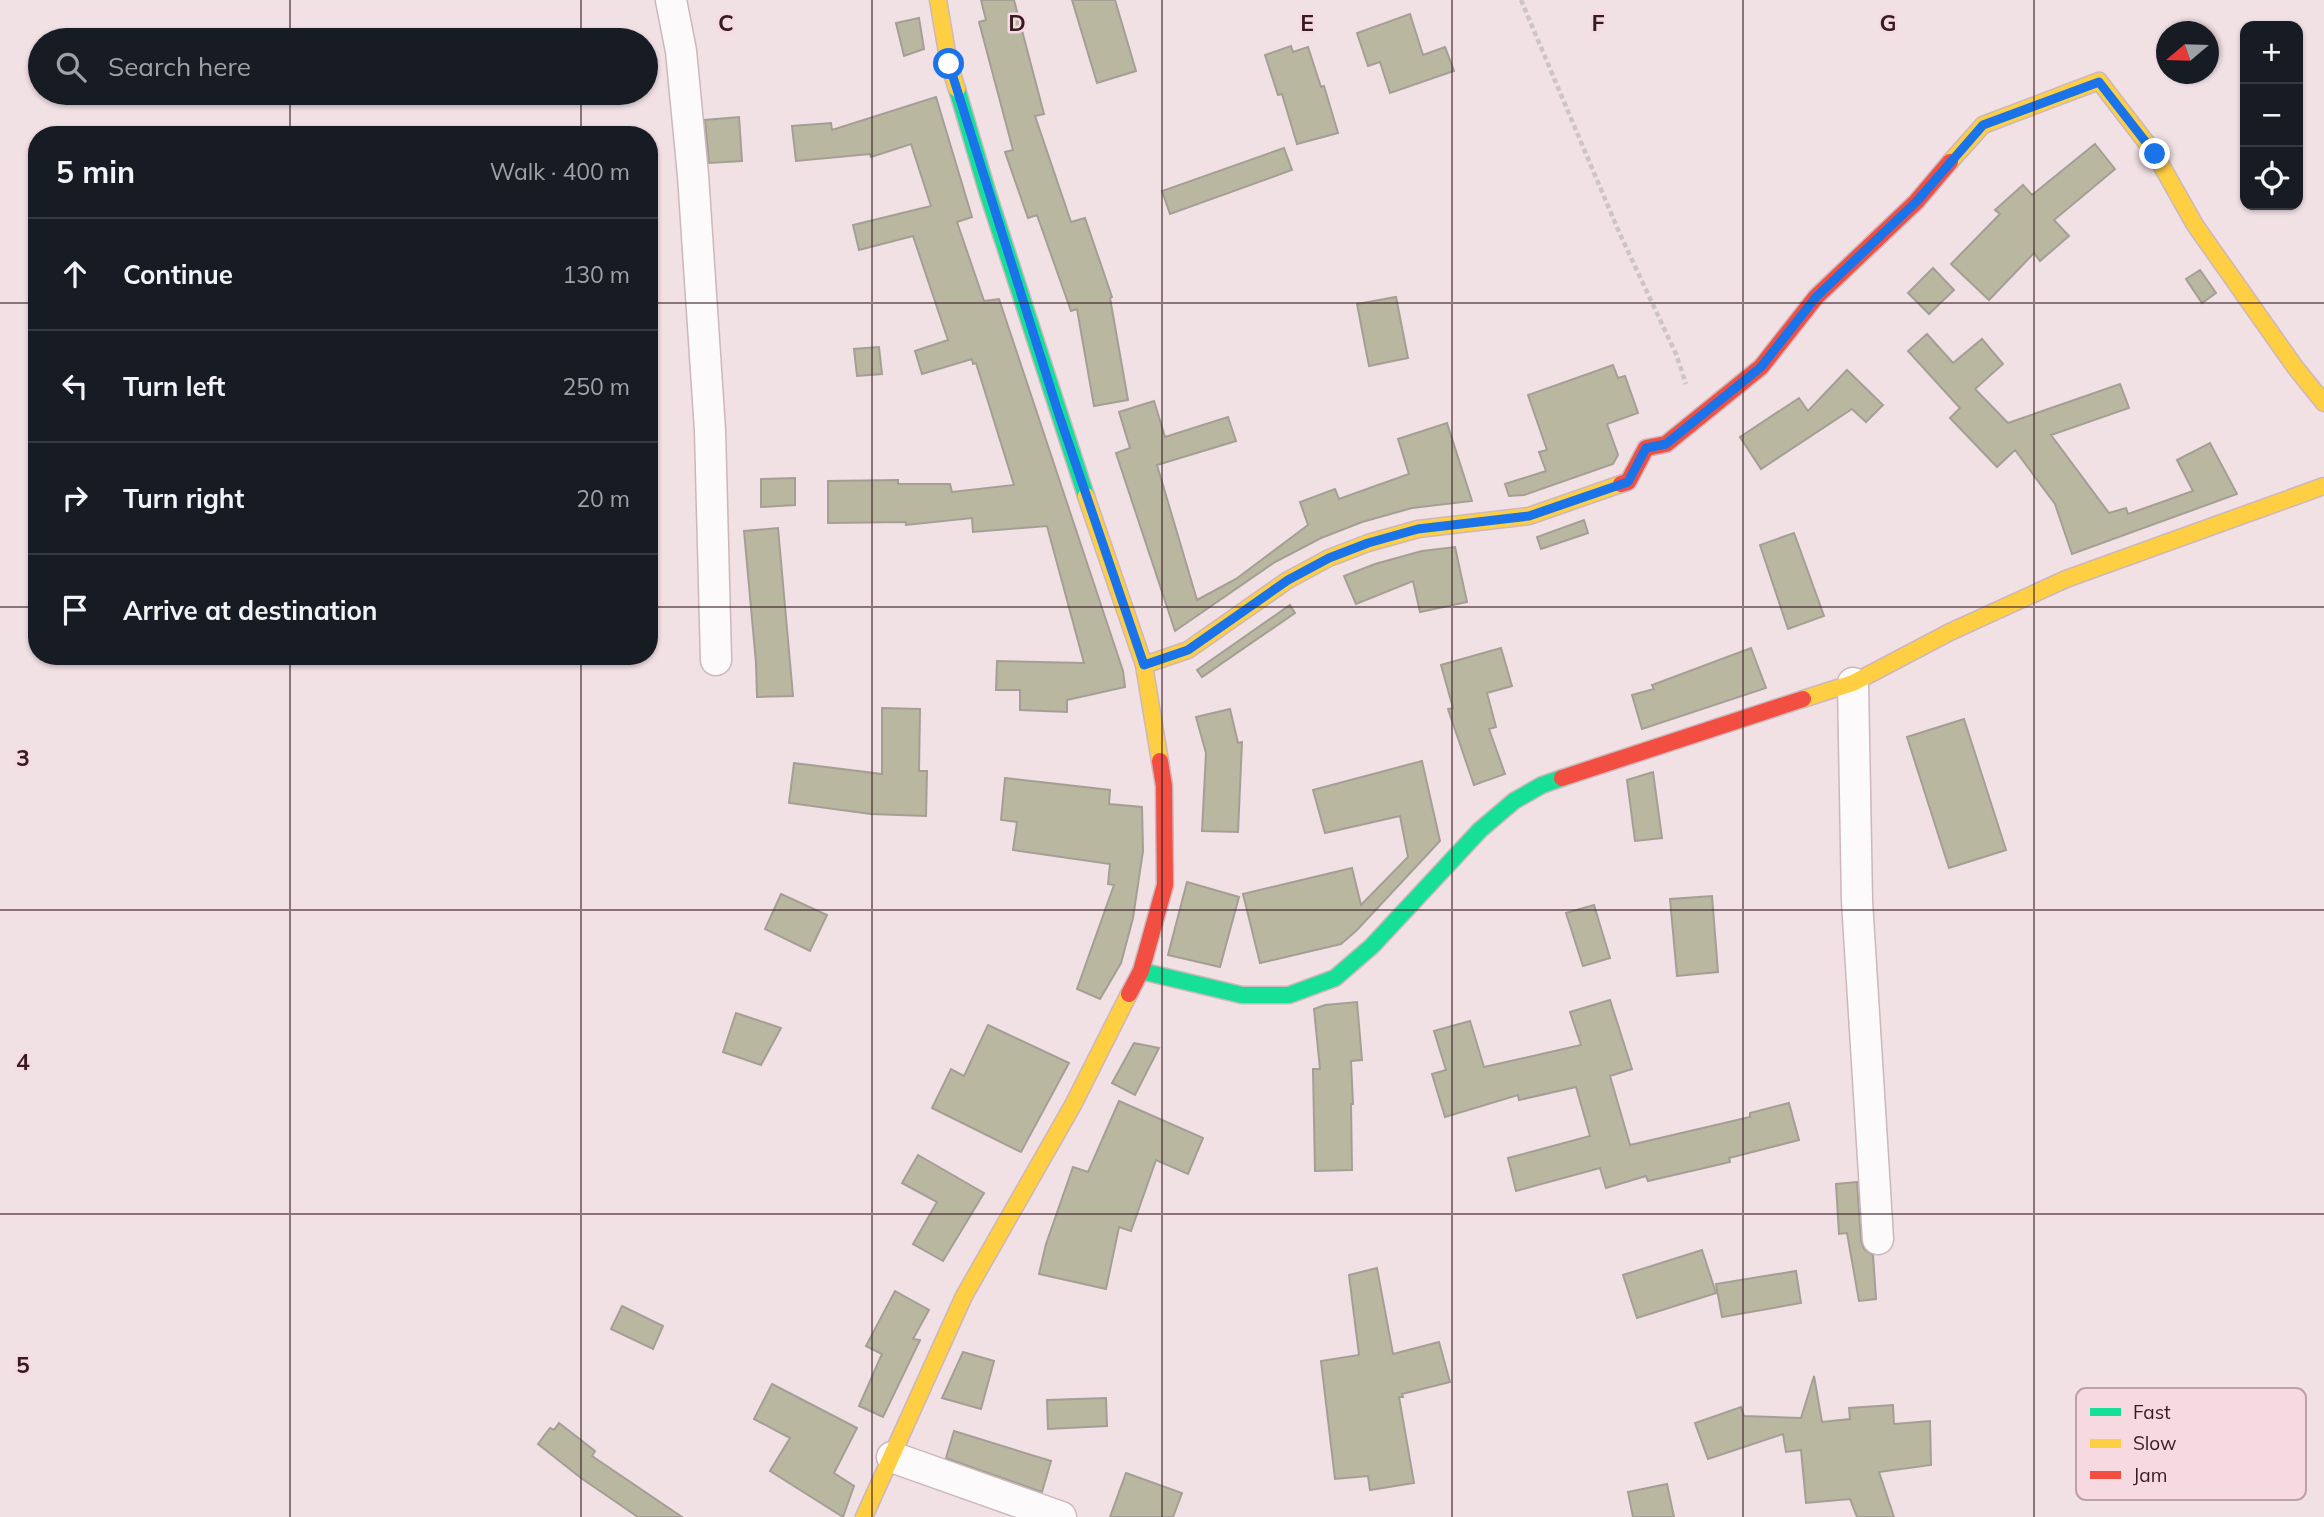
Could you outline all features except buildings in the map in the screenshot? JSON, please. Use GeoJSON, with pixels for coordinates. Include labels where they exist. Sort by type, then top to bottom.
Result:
{"type":"FeatureCollection","features":[{"type":"Feature","properties":{"kind":"street"},"geometry":{"type":"LineString","coordinates":[[671,0],[681,51],[693,175],[710,430],[716,660]]}},
{"type":"Feature","properties":{"kind":"street"},"geometry":{"type":"LineString","coordinates":[[864,1517],[964,1296],[1073,1105],[1141,971],[1166,885],[1164,786],[1144,665],[1058,412],[984,181],[949,64],[939,0]]}},
{"type":"Feature","properties":{"kind":"street"},"geometry":{"type":"LineString","coordinates":[[1144,665],[1188,650],[1288,580],[1329,558],[1368,543],[1418,529],[1529,516],[1628,482],[1646,448],[1666,444],[1761,367],[1816,297],[1916,202],[1983,125],[2099,82],[2155,154],[2195,225],[2295,367],[2324,403]]}},
{"type":"Feature","properties":{"kind":"street"},"geometry":{"type":"LineString","coordinates":[[1141,971],[1242,995],[1289,995],[1335,978],[1371,946],[1480,830],[1514,801],[1542,785],[1853,683],[1950,632],[2066,579],[2324,486]]}},
{"type":"Feature","properties":{"kind":"street"},"geometry":{"type":"LineString","coordinates":[[1853,683],[1857,901],[1878,1239]]}},
{"type":"Feature","properties":{"kind":"street"},"geometry":{"type":"LineString","coordinates":[[892,1457],[1061,1517]]}},
{"type":"Feature","properties":{"kind":"path"},"geometry":{"type":"LineString","coordinates":[[1521,0],[1619,232],[1676,354],[1697,418]]}},
{"type":"Feature","properties":{"kind":"traffic: fast"},"geometry":{"type":"LineString","coordinates":[[957,89],[988,194],[1086,496]]}},
{"type":"Feature","properties":{"kind":"traffic: fast"},"geometry":{"type":"LineString","coordinates":[[1141,971],[1242,995],[1289,995],[1335,978],[1372,946],[1480,830],[1514,801],[1542,785],[1562,778]]}},
{"type":"Feature","properties":{"kind":"traffic: slow"},"geometry":{"type":"LineString","coordinates":[[938,0],[949,64],[957,89]]}},
{"type":"Feature","properties":{"kind":"traffic: slow"},"geometry":{"type":"LineString","coordinates":[[1950,162],[1983,125],[2099,81],[2155,154],[2195,225],[2295,367],[2324,403]]}},
{"type":"Feature","properties":{"kind":"traffic: slow"},"geometry":{"type":"LineString","coordinates":[[1144,665],[1188,650],[1288,580],[1329,558],[1368,543],[1418,529],[1529,516],[1621,484]]}},
{"type":"Feature","properties":{"kind":"traffic: slow"},"geometry":{"type":"LineString","coordinates":[[1803,699],[1853,683],[1950,632],[2066,579],[2324,486]]}},
{"type":"Feature","properties":{"kind":"traffic: slow"},"geometry":{"type":"LineString","coordinates":[[1086,496],[1144,665],[1160,761]]}},
{"type":"Feature","properties":{"kind":"traffic: slow"},"geometry":{"type":"LineString","coordinates":[[864,1517],[964,1296],[1073,1105],[1129,994]]}},
{"type":"Feature","properties":{"kind":"traffic: jam"},"geometry":{"type":"LineString","coordinates":[[1621,484],[1628,482],[1646,448],[1666,444],[1761,367],[1816,297],[1916,202],[1950,162]]}},
{"type":"Feature","properties":{"kind":"traffic: jam"},"geometry":{"type":"LineString","coordinates":[[1562,778],[1803,699]]}},
{"type":"Feature","properties":{"kind":"traffic: jam"},"geometry":{"type":"LineString","coordinates":[[1129,994],[1141,971],[1165,885],[1164,786],[1160,761]]}},
{"type":"Feature","properties":{"kind":"route"},"geometry":{"type":"LineString","coordinates":[[949,64],[1058,412],[1144,665],[1188,650],[1288,580],[1329,558],[1368,543],[1418,529],[1529,516],[1628,482],[1646,448],[1666,444],[1761,367],[1816,297],[1916,202],[1983,125],[2099,82],[2155,154]]}}]}
